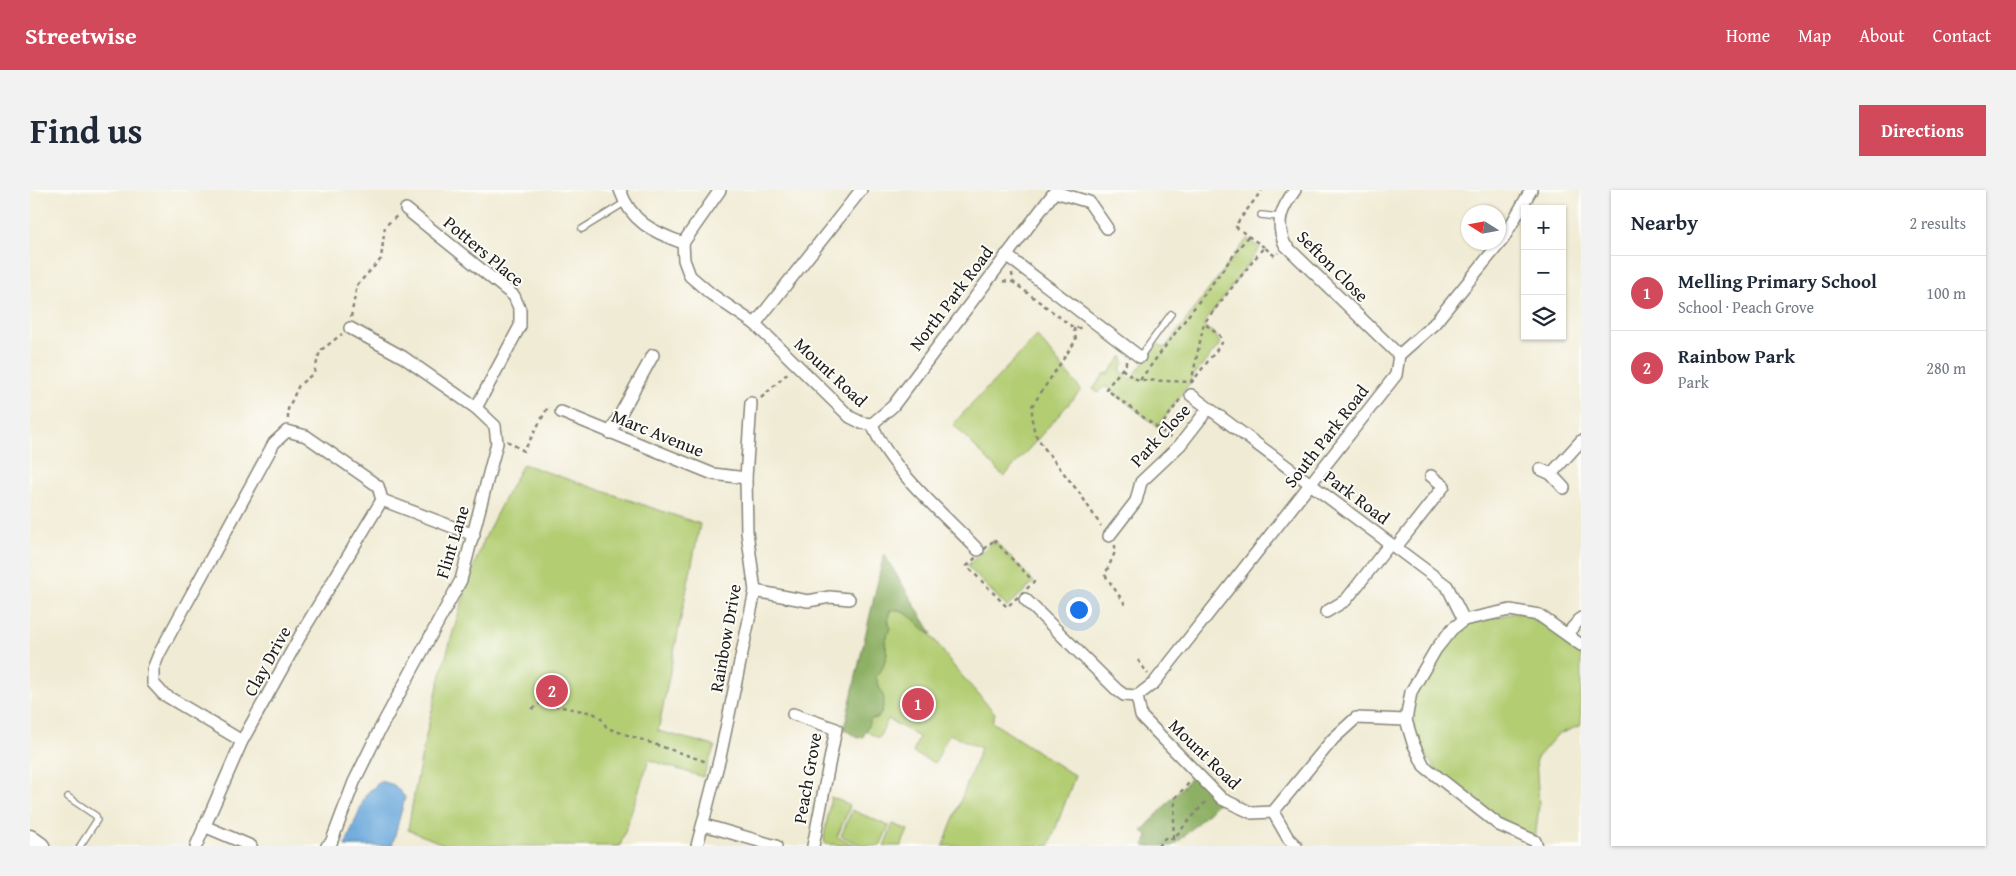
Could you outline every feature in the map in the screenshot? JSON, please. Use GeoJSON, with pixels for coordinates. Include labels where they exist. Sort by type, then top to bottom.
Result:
{"type":"FeatureCollection","features":[{"type":"Feature","properties":{"kind":"street"},"geometry":{"type":"LineString","coordinates":[[620,190],[624,203],[644,227],[683,243],[720,190]]}},
{"type":"Feature","properties":{"kind":"street"},"geometry":{"type":"LineString","coordinates":[[755,324],[861,190]]}},
{"type":"Feature","properties":{"kind":"street"},"geometry":{"type":"LineString","coordinates":[[1279,217],[1295,190]]}},
{"type":"Feature","properties":{"kind":"street"},"geometry":{"type":"LineString","coordinates":[[1399,355],[1434,324],[1503,239],[1531,190]]}},
{"type":"Feature","properties":{"kind":"street"},"geometry":{"type":"LineString","coordinates":[[1055,191],[1089,202],[1108,228]]}},
{"type":"Feature","properties":{"kind":"street","name":"North Park Road"},"geometry":{"type":"LineString","coordinates":[[872,424],[893,406],[1010,258],[1055,191]]}},
{"type":"Feature","properties":{"kind":"street","name":"Potters Place"},"geometry":{"type":"LineString","coordinates":[[406,209],[514,296],[518,302],[520,326],[476,408]]}},
{"type":"Feature","properties":{"kind":"street","name":"Sefton Close"},"geometry":{"type":"LineString","coordinates":[[1279,217],[1279,232],[1284,245],[1399,355]]}},
{"type":"Feature","properties":{"kind":"street","name":"Mount Road"},"geometry":{"type":"LineString","coordinates":[[683,243],[684,260],[690,276],[711,294],[755,324],[850,417],[862,423],[872,424],[878,441],[893,461],[978,550]]}},
{"type":"Feature","properties":{"kind":"street"},"geometry":{"type":"LineString","coordinates":[[1010,258],[1140,357]]}},
{"type":"Feature","properties":{"kind":"street"},"geometry":{"type":"LineString","coordinates":[[350,328],[402,357],[476,408],[490,419],[495,426],[497,435]]}},
{"type":"Feature","properties":{"kind":"street"},"geometry":{"type":"LineString","coordinates":[[610,433],[653,355]]}},
{"type":"Feature","properties":{"kind":"street","name":"South Park Road"},"geometry":{"type":"LineString","coordinates":[[1137,696],[1147,691],[1154,683],[1396,375],[1399,355]]}},
{"type":"Feature","properties":{"kind":"street","name":"Park Road"},"geometry":{"type":"LineString","coordinates":[[1188,392],[1447,586],[1464,620]]}},
{"type":"Feature","properties":{"kind":"street","name":"Rainbow Drive"},"geometry":{"type":"LineString","coordinates":[[697,846],[718,766],[755,591],[747,532],[746,478],[751,405]]}},
{"type":"Feature","properties":{"kind":"street","name":"Park Close"},"geometry":{"type":"LineString","coordinates":[[1109,536],[1136,501],[1141,482],[1180,445],[1208,408]]}},
{"type":"Feature","properties":{"kind":"street","name":"Marc Avenue"},"geometry":{"type":"LineString","coordinates":[[561,412],[713,474],[746,478]]}},
{"type":"Feature","properties":{"kind":"street"},"geometry":{"type":"LineString","coordinates":[[242,742],[163,694],[153,683],[152,669],[274,443],[287,431],[306,436],[378,486],[382,500],[474,535]]}},
{"type":"Feature","properties":{"kind":"street","name":"Flint Lane"},"geometry":{"type":"LineString","coordinates":[[327,846],[331,843],[354,782],[380,730],[461,580],[474,535],[497,435]]}},
{"type":"Feature","properties":{"kind":"street"},"geometry":{"type":"LineString","coordinates":[[1564,488],[1545,472],[1581,441]]}},
{"type":"Feature","properties":{"kind":"street"},"geometry":{"type":"LineString","coordinates":[[1326,612],[1346,600],[1444,486],[1431,476]]}},
{"type":"Feature","properties":{"kind":"street","name":"Clay Drive"},"geometry":{"type":"LineString","coordinates":[[196,846],[242,742],[304,629],[382,500]]}},
{"type":"Feature","properties":{"kind":"street"},"geometry":{"type":"LineString","coordinates":[[755,591],[808,601],[830,597],[849,599]]}},
{"type":"Feature","properties":{"kind":"street"},"geometry":{"type":"LineString","coordinates":[[1025,599],[1117,690],[1124,695],[1137,696]]}},
{"type":"Feature","properties":{"kind":"street"},"geometry":{"type":"LineString","coordinates":[[1536,846],[1535,841],[1499,825],[1424,766],[1412,743],[1406,720],[1411,692],[1421,672],[1452,629],[1464,620],[1510,610],[1539,615],[1581,645]]}},
{"type":"Feature","properties":{"kind":"street"},"geometry":{"type":"LineString","coordinates":[[1567,634],[1581,618]]}},
{"type":"Feature","properties":{"kind":"street","name":"Mount Road"},"geometry":{"type":"LineString","coordinates":[[1137,696],[1141,716],[1222,799],[1237,808],[1252,813],[1273,812]]}},
{"type":"Feature","properties":{"kind":"street","name":"Peach Grove"},"geometry":{"type":"LineString","coordinates":[[793,714],[836,729],[813,846]]}},
{"type":"Feature","properties":{"kind":"street"},"geometry":{"type":"LineString","coordinates":[[1296,846],[1288,838],[1273,812],[1333,739],[1356,718],[1406,720]]}},
{"type":"Feature","properties":{"kind":"street"},"geometry":{"type":"LineString","coordinates":[[704,825],[749,842],[776,846]]}},
{"type":"Feature","properties":{"kind":"street"},"geometry":{"type":"LineString","coordinates":[[204,826],[251,846]]}},
{"type":"Feature","properties":{"kind":"street"},"geometry":{"type":"LineString","coordinates":[[30,838],[40,846]]}},
{"type":"Feature","properties":{"kind":"lane"},"geometry":{"type":"LineString","coordinates":[[582,229],[624,203]]}},
{"type":"Feature","properties":{"kind":"lane"},"geometry":{"type":"LineString","coordinates":[[1261,215],[1279,217]]}},
{"type":"Feature","properties":{"kind":"lane"},"geometry":{"type":"LineString","coordinates":[[1140,357],[1171,314]]}},
{"type":"Feature","properties":{"kind":"lane"},"geometry":{"type":"LineString","coordinates":[[68,797],[96,816],[97,820],[80,846]]}},
{"type":"Feature","properties":{"kind":"path"},"geometry":{"type":"LineString","coordinates":[[1262,190],[1235,226],[1275,256],[1284,245]]}},
{"type":"Feature","properties":{"kind":"path"},"geometry":{"type":"LineString","coordinates":[[1140,380],[1248,236]]}},
{"type":"Feature","properties":{"kind":"path"},"geometry":{"type":"LineString","coordinates":[[1159,429],[1188,392],[1192,382],[1204,323],[1264,247]]}},
{"type":"Feature","properties":{"kind":"path"},"geometry":{"type":"LineString","coordinates":[[1010,258],[1013,282],[1074,328],[1100,327]]}},
{"type":"Feature","properties":{"kind":"path"},"geometry":{"type":"LineString","coordinates":[[1192,382],[1222,343],[1220,336],[1204,323]]}},
{"type":"Feature","properties":{"kind":"path"},"geometry":{"type":"LineString","coordinates":[[1074,328],[1076,340],[1032,406],[1032,420],[1035,434],[1047,452],[1115,544],[1114,552],[1105,575],[1127,607]]}},
{"type":"Feature","properties":{"kind":"path"},"geometry":{"type":"LineString","coordinates":[[1125,356],[1126,364],[1106,389],[1180,445]]}},
{"type":"Feature","properties":{"kind":"path"},"geometry":{"type":"LineString","coordinates":[[751,405],[797,365]]}},
{"type":"Feature","properties":{"kind":"path"},"geometry":{"type":"LineString","coordinates":[[1122,369],[1133,378],[1140,380],[1192,382]]}},
{"type":"Feature","properties":{"kind":"path"},"geometry":{"type":"LineString","coordinates":[[497,435],[524,451],[548,407],[561,412]]}},
{"type":"Feature","properties":{"kind":"path"},"geometry":{"type":"LineString","coordinates":[[994,540],[1034,582],[1006,607],[968,566],[994,540]]}},
{"type":"Feature","properties":{"kind":"path"},"geometry":{"type":"LineString","coordinates":[[1138,660],[1154,683]]}},
{"type":"Feature","properties":{"kind":"path"},"geometry":{"type":"LineString","coordinates":[[532,709],[541,702],[593,713],[600,717],[607,728],[718,766]]}},
{"type":"Feature","properties":{"kind":"path"},"geometry":{"type":"LineString","coordinates":[[1173,839],[1175,798],[1197,773]]}},
{"type":"Feature","properties":{"kind":"path"},"geometry":{"type":"LineString","coordinates":[[1173,839],[1214,791]]}},
{"type":"Feature","properties":{"kind":"path"},"geometry":{"type":"LineString","coordinates":[[1158,846],[1164,838],[1173,839]]}},
{"type":"Feature","properties":{"kind":"green space"},"geometry":{"type":"Polygon","coordinates":[[[1247,239],[1260,248],[1203,325],[1216,335],[1220,344],[1191,379],[1158,427],[1107,387],[1102,388],[1098,393],[1093,389],[1105,373],[1108,374],[1122,356],[1124,362],[1120,370],[1131,379],[1158,344],[1165,348],[1247,239]]]}},
{"type":"Feature","properties":{"kind":"green space"},"geometry":{"type":"Polygon","coordinates":[[[1037,336],[1081,390],[1004,477],[953,424],[1037,336]]]}},
{"type":"Feature","properties":{"kind":"green space"},"geometry":{"type":"Polygon","coordinates":[[[523,464],[700,524],[658,731],[715,746],[703,777],[649,760],[620,846],[448,846],[408,830],[437,690],[467,586],[484,541],[523,464]]]}},
{"type":"Feature","properties":{"kind":"green space"},"geometry":{"type":"Polygon","coordinates":[[[994,540],[1034,582],[1007,607],[967,566],[994,540]]]}},
{"type":"Feature","properties":{"kind":"green space"},"geometry":{"type":"Polygon","coordinates":[[[884,554],[932,634],[908,614],[902,611],[890,610],[888,619],[890,628],[885,642],[887,654],[882,669],[876,676],[883,695],[884,704],[878,718],[871,719],[863,737],[858,738],[844,729],[884,554]]]}},
{"type":"Feature","properties":{"kind":"green space"},"geometry":{"type":"Polygon","coordinates":[[[894,609],[914,619],[930,634],[956,669],[995,713],[992,722],[1075,776],[1049,846],[943,846],[981,748],[949,734],[935,763],[913,753],[919,737],[888,719],[879,738],[865,731],[871,719],[879,717],[882,710],[883,699],[876,676],[882,669],[887,654],[885,642],[889,623],[888,613],[894,609]]]}},
{"type":"Feature","properties":{"kind":"green space"},"geometry":{"type":"Polygon","coordinates":[[[1520,612],[1581,645],[1581,725],[1557,735],[1536,759],[1539,805],[1535,841],[1446,783],[1410,735],[1414,688],[1457,625],[1520,612]]]}},
{"type":"Feature","properties":{"kind":"green space"},"geometry":{"type":"Polygon","coordinates":[[[1196,772],[1222,799],[1177,843],[1171,846],[1144,846],[1148,836],[1142,831],[1196,772]]]}},
{"type":"Feature","properties":{"kind":"green space"},"geometry":{"type":"Polygon","coordinates":[[[831,797],[848,804],[849,809],[837,837],[858,846],[825,844],[824,838],[831,797]]]}},
{"type":"Feature","properties":{"kind":"green space"},"geometry":{"type":"Polygon","coordinates":[[[852,810],[889,826],[880,846],[864,846],[841,836],[852,810]]]}},
{"type":"Feature","properties":{"kind":"green space"},"geometry":{"type":"Polygon","coordinates":[[[893,824],[908,830],[901,846],[884,846],[893,824]]]}},
{"type":"Feature","properties":{"kind":"water"},"geometry":{"type":"Polygon","coordinates":[[[381,781],[394,785],[405,797],[392,846],[345,846],[366,794],[381,781]]]}},
{"type":"Feature","properties":{"kind":"place","name":"Rainbow Park"},"geometry":{"type":"Point","coordinates":[552,691]}},
{"type":"Feature","properties":{"kind":"place","name":"Melling Primary School"},"geometry":{"type":"Point","coordinates":[918,704]}}]}
